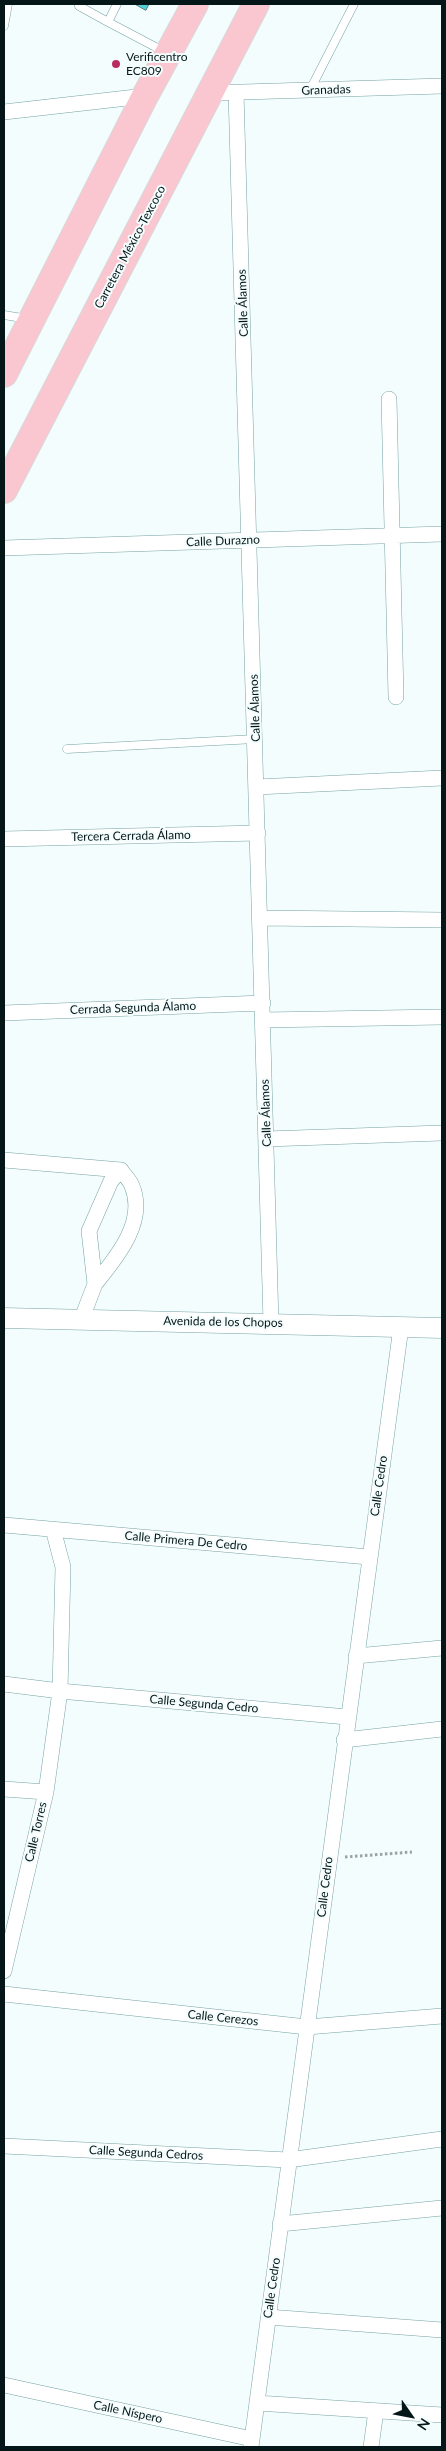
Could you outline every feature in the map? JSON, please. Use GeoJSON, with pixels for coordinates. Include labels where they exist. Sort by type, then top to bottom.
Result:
{"type":"FeatureCollection","features":[{"type":"Feature","properties":{"kind":"highway"},"geometry":{"type":"LineString","coordinates":[[5,368],[32,320],[145,96],[195,4]]}},
{"type":"Feature","properties":{"kind":"highway","name":"Carretera México-Texcoco"},"geometry":{"type":"LineString","coordinates":[[4,490],[256,4]]}},
{"type":"Feature","properties":{"kind":"street","name":"Granadas"},"geometry":{"type":"LineString","coordinates":[[210,93],[442,86]]}},
{"type":"Feature","properties":{"kind":"street","name":"Calle Álamos"},"geometry":{"type":"LineString","coordinates":[[236,92],[256,739],[271,1323]]}},
{"type":"Feature","properties":{"kind":"street"},"geometry":{"type":"LineString","coordinates":[[4,112],[145,96]]}},
{"type":"Feature","properties":{"kind":"street"},"geometry":{"type":"LineString","coordinates":[[389,398],[396,697]]}},
{"type":"Feature","properties":{"kind":"street","name":"Calle Durazno"},"geometry":{"type":"LineString","coordinates":[[4,548],[442,534]]}},
{"type":"Feature","properties":{"kind":"street"},"geometry":{"type":"LineString","coordinates":[[257,788],[442,778]]}},
{"type":"Feature","properties":{"kind":"street","name":"Tercera Cerrada Álamo"},"geometry":{"type":"LineString","coordinates":[[4,839],[258,833]]}},
{"type":"Feature","properties":{"kind":"street"},"geometry":{"type":"LineString","coordinates":[[260,918],[442,920]]}},
{"type":"Feature","properties":{"kind":"street","name":"Cerrada Segunda Álamo"},"geometry":{"type":"LineString","coordinates":[[4,1014],[263,1003]]}},
{"type":"Feature","properties":{"kind":"street"},"geometry":{"type":"LineString","coordinates":[[263,1020],[442,1017]]}},
{"type":"Feature","properties":{"kind":"street"},"geometry":{"type":"LineString","coordinates":[[266,1139],[442,1133]]}},
{"type":"Feature","properties":{"kind":"street"},"geometry":{"type":"LineString","coordinates":[[4,1160],[121,1170]]}},
{"type":"Feature","properties":{"kind":"street"},"geometry":{"type":"LineString","coordinates":[[95,1284],[89,1231],[112,1181],[121,1170]]}},
{"type":"Feature","properties":{"kind":"street"},"geometry":{"type":"LineString","coordinates":[[82,1318],[95,1284],[116,1258],[130,1234],[136,1206],[132,1186],[121,1170]]}},
{"type":"Feature","properties":{"kind":"street","name":"Avenida de los Chopos"},"geometry":{"type":"LineString","coordinates":[[4,1318],[82,1318],[442,1328]]}},
{"type":"Feature","properties":{"kind":"street","name":"Calle Cedro"},"geometry":{"type":"LineString","coordinates":[[251,2443],[258,2403],[288,2160],[401,1327]]}},
{"type":"Feature","properties":{"kind":"street","name":"Calle Primera De Cedro"},"geometry":{"type":"LineString","coordinates":[[4,1525],[369,1557]]}},
{"type":"Feature","properties":{"kind":"street","name":"Calle Torres"},"geometry":{"type":"LineString","coordinates":[[4,1972],[46,1792],[60,1691],[63,1567],[53,1529]]}},
{"type":"Feature","properties":{"kind":"street"},"geometry":{"type":"LineString","coordinates":[[356,1656],[442,1648]]}},
{"type":"Feature","properties":{"kind":"street"},"geometry":{"type":"LineString","coordinates":[[4,1684],[60,1691]]}},
{"type":"Feature","properties":{"kind":"street","name":"Calle Segunda Cedro"},"geometry":{"type":"LineString","coordinates":[[60,1691],[347,1717]]}},
{"type":"Feature","properties":{"kind":"street"},"geometry":{"type":"LineString","coordinates":[[344,1740],[442,1729]]}},
{"type":"Feature","properties":{"kind":"street"},"geometry":{"type":"LineString","coordinates":[[4,1789],[46,1792]]}},
{"type":"Feature","properties":{"kind":"street","name":"Calle Cerezos"},"geometry":{"type":"LineString","coordinates":[[4,1994],[307,2028],[442,2016]]}},
{"type":"Feature","properties":{"kind":"street","name":"Calle Segunda Cedros"},"geometry":{"type":"LineString","coordinates":[[4,2146],[288,2160],[442,2139]]}},
{"type":"Feature","properties":{"kind":"street"},"geometry":{"type":"LineString","coordinates":[[280,2224],[442,2208]]}},
{"type":"Feature","properties":{"kind":"street"},"geometry":{"type":"LineString","coordinates":[[268,2316],[442,2330]]}},
{"type":"Feature","properties":{"kind":"street","name":"Calle Níspero"},"geometry":{"type":"LineString","coordinates":[[4,2385],[251,2443]]}},
{"type":"Feature","properties":{"kind":"street"},"geometry":{"type":"LineString","coordinates":[[258,2403],[442,2415]]}},
{"type":"Feature","properties":{"kind":"street"},"geometry":{"type":"LineString","coordinates":[[371,2447],[376,2411]]}},
{"type":"Feature","properties":{"kind":"lane"},"geometry":{"type":"LineString","coordinates":[[4,26],[8,4]]}},
{"type":"Feature","properties":{"kind":"lane"},"geometry":{"type":"LineString","coordinates":[[108,22],[117,4]]}},
{"type":"Feature","properties":{"kind":"lane"},"geometry":{"type":"LineString","coordinates":[[310,90],[354,4]]}},
{"type":"Feature","properties":{"kind":"lane"},"geometry":{"type":"LineString","coordinates":[[78,5],[168,54]]}},
{"type":"Feature","properties":{"kind":"lane"},"geometry":{"type":"LineString","coordinates":[[4,315],[32,320]]}},
{"type":"Feature","properties":{"kind":"lane"},"geometry":{"type":"LineString","coordinates":[[67,749],[256,739]]}},
{"type":"Feature","properties":{"kind":"path"},"geometry":{"type":"LineString","coordinates":[[329,1858],[412,1852]]}},
{"type":"Feature","properties":{"kind":"building"},"geometry":{"type":"Polygon","coordinates":[[[135,4],[149,4],[146,10],[135,4]]]}},
{"type":"Feature","properties":{"kind":"place","name":"Verificentro EC809"},"geometry":{"type":"Point","coordinates":[116,64]}}]}
